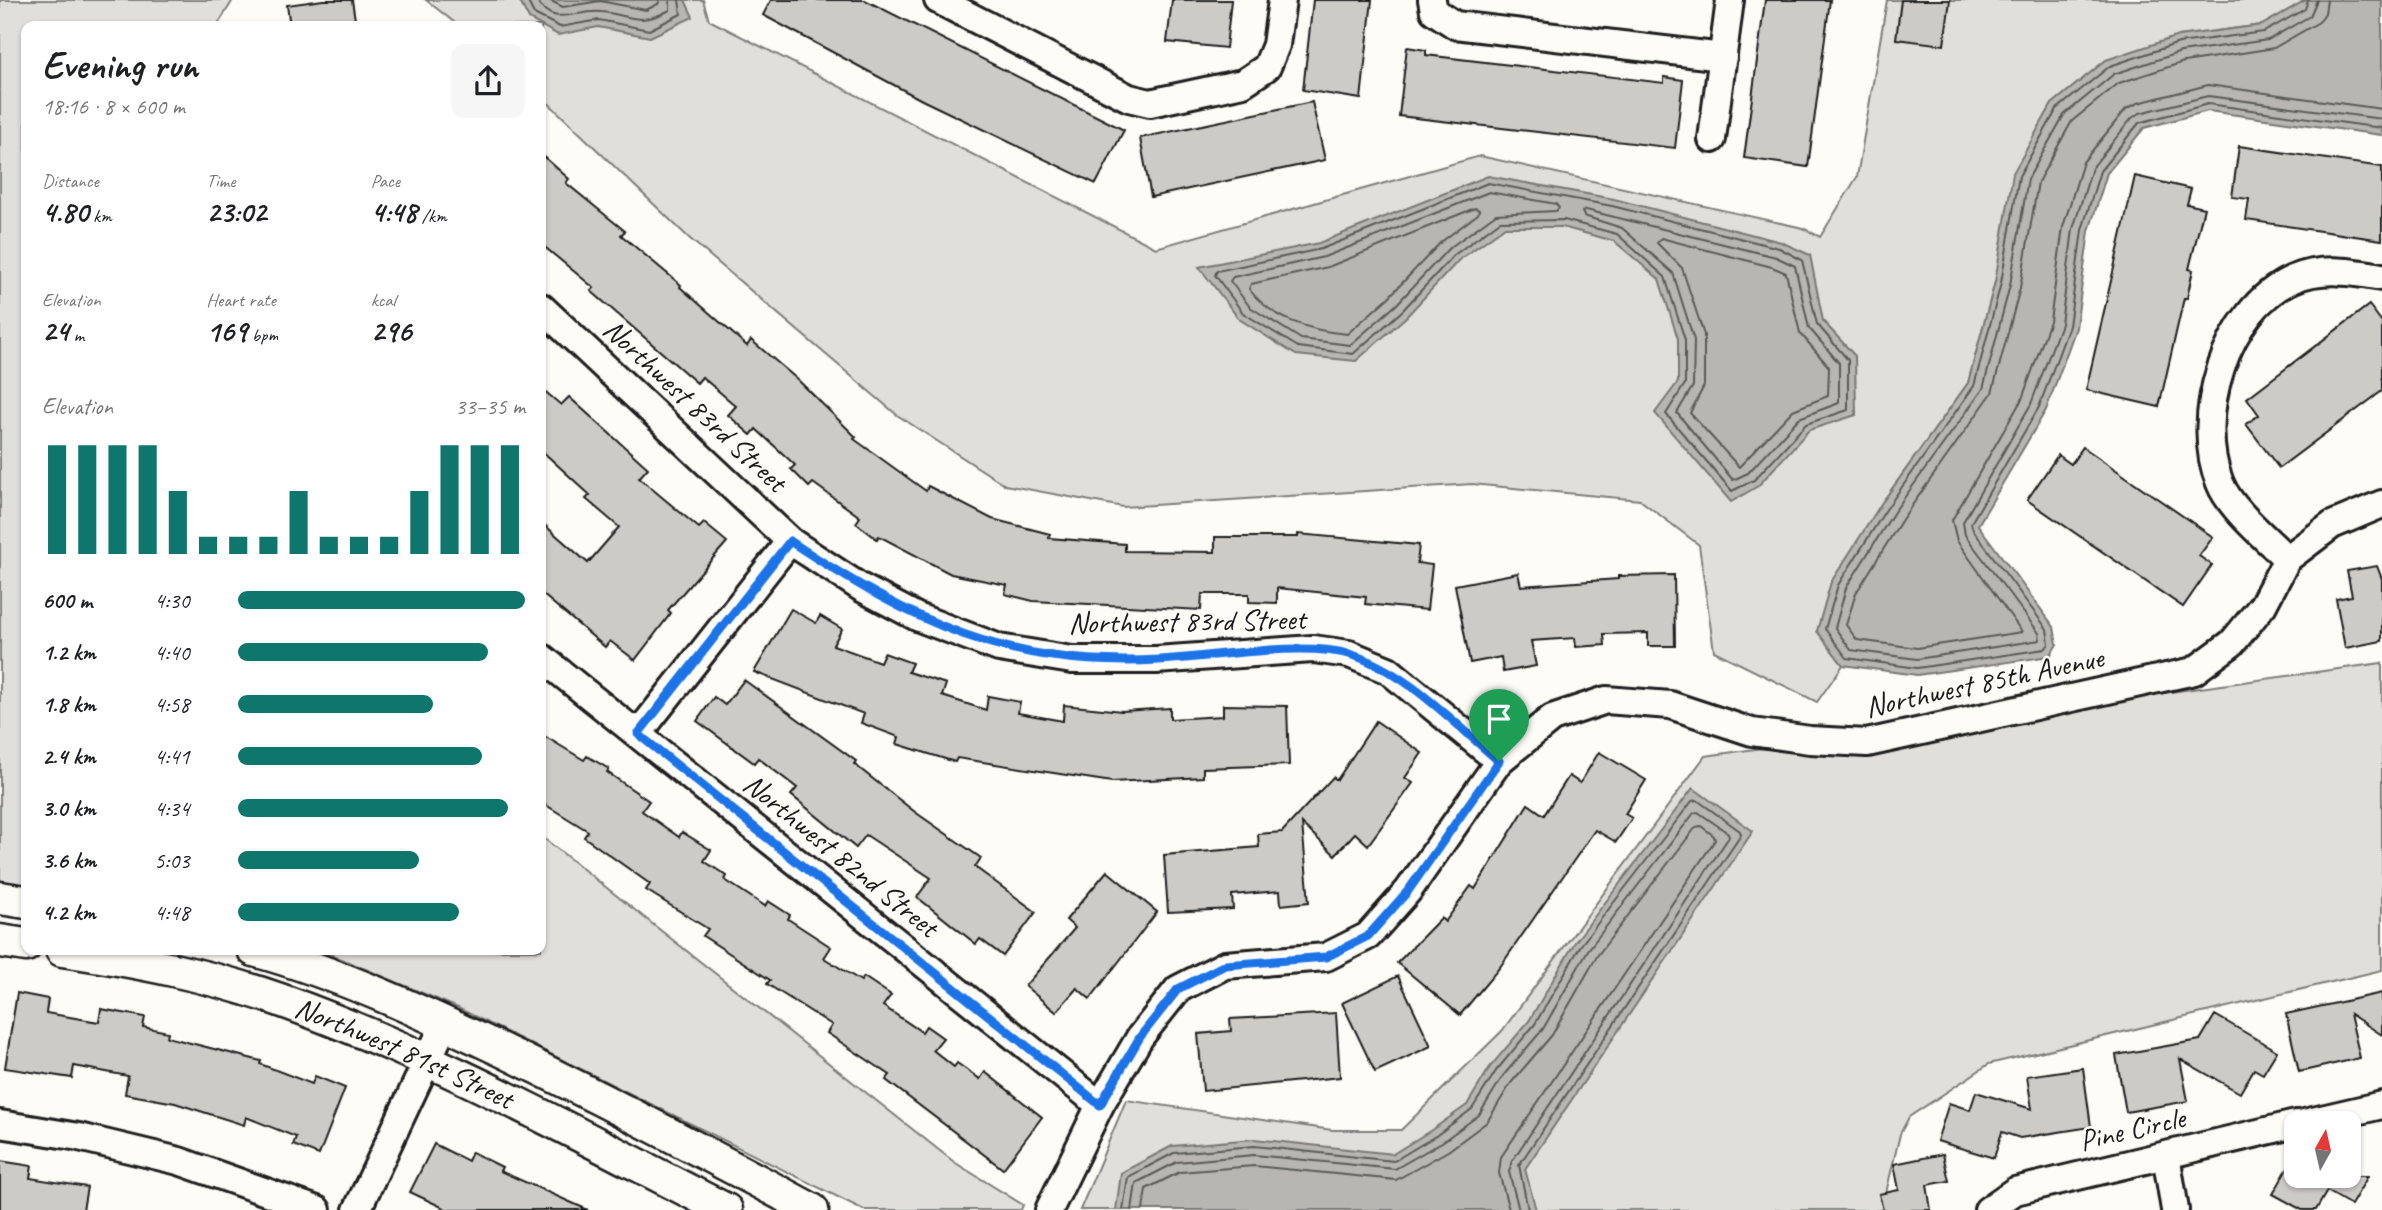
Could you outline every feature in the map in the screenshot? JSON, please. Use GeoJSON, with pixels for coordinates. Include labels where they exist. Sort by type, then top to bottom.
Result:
{"type":"FeatureCollection","features":[{"type":"Feature","properties":{"kind":"street"},"geometry":{"type":"LineString","coordinates":[[938,0],[1129,98],[1150,103],[1243,83],[1267,67],[1276,45],[1282,0]]}},
{"type":"Feature","properties":{"kind":"street"},"geometry":{"type":"LineString","coordinates":[[1712,139],[1730,0]]}},
{"type":"Feature","properties":{"kind":"street"},"geometry":{"type":"LineString","coordinates":[[1433,5],[1455,25],[1723,57]]}},
{"type":"Feature","properties":{"kind":"street"},"geometry":{"type":"LineString","coordinates":[[2382,277],[2333,270],[2293,279],[2258,302],[2227,352],[2211,401],[2208,445],[2221,486],[2287,559],[2332,525],[2382,503]]}},
{"type":"Feature","properties":{"kind":"street","name":"Northwest 83rd Street"},"geometry":{"type":"LineString","coordinates":[[546,312],[790,541],[860,587],[906,611],[999,648],[1072,660],[1156,660],[1312,649],[1349,654],[1388,670],[1499,761]]}},
{"type":"Feature","properties":{"kind":"street"},"geometry":{"type":"LineString","coordinates":[[638,734],[790,541]]}},
{"type":"Feature","properties":{"kind":"street","name":"Northwest 85th Avenue"},"geometry":{"type":"LineString","coordinates":[[1049,1210],[1100,1105],[1140,1037],[1178,989],[1225,965],[1326,957],[1368,936],[1408,891],[1499,761],[1552,718],[1606,700],[1670,705],[1752,732],[1810,740],[1867,743],[2194,671],[2232,643],[2263,605],[2287,559]]}},
{"type":"Feature","properties":{"kind":"street","name":"Northwest 82nd Street"},"geometry":{"type":"LineString","coordinates":[[546,661],[1100,1105]]}},
{"type":"Feature","properties":{"kind":"street"},"geometry":{"type":"LineString","coordinates":[[0,898],[21,901]]}},
{"type":"Feature","properties":{"kind":"street"},"geometry":{"type":"LineString","coordinates":[[0,941],[21,944]]}},
{"type":"Feature","properties":{"kind":"street","name":"Northwest 81st Street"},"geometry":{"type":"LineString","coordinates":[[94,955],[152,964],[278,999],[427,1060],[726,1210]]}},
{"type":"Feature","properties":{"kind":"street","name":"Northwest 81st Street"},"geometry":{"type":"LineString","coordinates":[[272,955],[445,1023],[641,1118],[812,1210]]}},
{"type":"Feature","properties":{"kind":"street"},"geometry":{"type":"LineString","coordinates":[[357,1210],[445,1023]]}},
{"type":"Feature","properties":{"kind":"street","name":"Pine Circle"},"geometry":{"type":"LineString","coordinates":[[2355,1111],[2382,1105]]}},
{"type":"Feature","properties":{"kind":"street"},"geometry":{"type":"LineString","coordinates":[[0,1124],[79,1137],[179,1161],[317,1210]]}},
{"type":"Feature","properties":{"kind":"street","name":"Pine Circle"},"geometry":{"type":"LineString","coordinates":[[1988,1210],[2015,1191],[2284,1127]]}},
{"type":"Feature","properties":{"kind":"street"},"geometry":{"type":"LineString","coordinates":[[2166,1155],[2175,1210]]}},
{"type":"Feature","properties":{"kind":"shaded area"},"geometry":{"type":"Polygon","coordinates":[[[0,0],[233,0],[220,21],[21,21],[21,887],[0,883],[0,0]]]}},
{"type":"Feature","properties":{"kind":"shaded area"},"geometry":{"type":"Polygon","coordinates":[[[426,0],[703,0],[709,20],[1156,248],[1480,156],[1803,228],[1820,237],[1857,177],[1887,0],[2306,0],[2262,25],[2178,36],[1995,282],[1968,383],[1881,504],[1817,631],[1843,665],[1817,702],[1714,651],[1699,545],[1640,500],[1472,484],[1123,507],[1005,485],[897,415],[689,238],[546,101],[546,21],[453,21],[426,0]]]}},
{"type":"Feature","properties":{"kind":"shaded area"},"geometry":{"type":"Polygon","coordinates":[[[2382,663],[2382,970],[1989,1064],[1909,1117],[1900,1134],[1882,1210],[1080,1210],[1126,1100],[1332,1130],[1401,1130],[1502,1031],[1705,756],[2382,663]]]}},
{"type":"Feature","properties":{"kind":"shaded area"},"geometry":{"type":"Polygon","coordinates":[[[546,840],[954,1162],[1023,1205],[1021,1210],[864,1210],[458,1008],[332,955],[546,955],[546,840]]]}},
{"type":"Feature","properties":{"kind":"water"},"geometry":{"type":"Polygon","coordinates":[[[519,0],[685,0],[693,17],[650,37],[598,27],[558,35],[546,28],[546,21],[529,19],[519,0]]]}},
{"type":"Feature","properties":{"kind":"water"},"geometry":{"type":"Polygon","coordinates":[[[2306,0],[2382,0],[2382,135],[2208,111],[2144,128],[2107,173],[2089,231],[2076,328],[2046,410],[1978,525],[2054,627],[2057,644],[2050,656],[1917,675],[1843,665],[1817,631],[1831,582],[1881,504],[1968,383],[1995,282],[2013,173],[2052,104],[2106,60],[2178,36],[2262,25],[2306,0]]]}},
{"type":"Feature","properties":{"kind":"water"},"geometry":{"type":"Polygon","coordinates":[[[1488,176],[1614,199],[1781,242],[1810,255],[1823,321],[1855,356],[1856,415],[1809,430],[1758,486],[1731,502],[1655,413],[1678,382],[1678,339],[1659,279],[1614,241],[1562,227],[1505,227],[1459,260],[1406,317],[1356,361],[1296,355],[1239,319],[1199,267],[1319,243],[1488,176]]]}},
{"type":"Feature","properties":{"kind":"water"},"geometry":{"type":"Polygon","coordinates":[[[1693,788],[1753,831],[1525,1169],[1536,1210],[1116,1210],[1121,1173],[1172,1146],[1254,1139],[1393,1154],[1467,1105],[1490,1067],[1529,1021],[1575,942],[1693,788]]]}},
{"type":"Feature","properties":{"kind":"building"},"geometry":{"type":"Polygon","coordinates":[[[323,0],[352,0],[355,21],[289,21],[287,5],[323,0]]]}},
{"type":"Feature","properties":{"kind":"building"},"geometry":{"type":"Polygon","coordinates":[[[771,0],[865,0],[1124,130],[1096,184],[922,100],[763,15],[771,0]]]}},
{"type":"Feature","properties":{"kind":"building"},"geometry":{"type":"Polygon","coordinates":[[[1172,0],[1231,0],[1226,48],[1167,42],[1172,0]]]}},
{"type":"Feature","properties":{"kind":"building"},"geometry":{"type":"Polygon","coordinates":[[[1313,0],[1372,0],[1361,99],[1303,90],[1313,0]]]}},
{"type":"Feature","properties":{"kind":"building"},"geometry":{"type":"Polygon","coordinates":[[[1765,0],[1830,0],[1808,167],[1744,158],[1765,0]]]}},
{"type":"Feature","properties":{"kind":"building"},"geometry":{"type":"Polygon","coordinates":[[[1901,0],[1950,0],[1944,45],[1896,39],[1901,0]]]}},
{"type":"Feature","properties":{"kind":"building"},"geometry":{"type":"Polygon","coordinates":[[[1407,47],[1426,50],[1426,55],[1664,83],[1664,77],[1683,80],[1675,148],[1399,116],[1407,47]]]}},
{"type":"Feature","properties":{"kind":"building"},"geometry":{"type":"Polygon","coordinates":[[[1312,102],[1325,160],[1151,197],[1140,138],[1312,102]]]}},
{"type":"Feature","properties":{"kind":"building"},"geometry":{"type":"Polygon","coordinates":[[[2239,146],[2382,167],[2382,240],[2246,220],[2249,199],[2232,197],[2239,146]]]}},
{"type":"Feature","properties":{"kind":"building"},"geometry":{"type":"Polygon","coordinates":[[[546,158],[569,179],[566,183],[625,231],[621,235],[681,285],[680,287],[747,346],[751,340],[798,380],[856,437],[854,439],[926,491],[928,486],[992,519],[1050,534],[1049,538],[1125,544],[1125,551],[1215,552],[1215,537],[1298,537],[1298,534],[1419,545],[1417,563],[1432,565],[1427,610],[1365,604],[1366,597],[1277,588],[1277,603],[1249,602],[1249,594],[1202,594],[1201,610],[1033,601],[1005,594],[1007,585],[951,574],[879,536],[877,539],[856,523],[860,517],[813,483],[809,487],[791,469],[795,465],[756,429],[751,435],[728,415],[736,406],[702,377],[697,383],[591,291],[594,288],[546,248],[546,158]]]}},
{"type":"Feature","properties":{"kind":"building"},"geometry":{"type":"Polygon","coordinates":[[[2135,176],[2191,189],[2187,204],[2204,208],[2189,269],[2193,270],[2187,298],[2184,298],[2159,407],[2086,390],[2135,176]]]}},
{"type":"Feature","properties":{"kind":"building"},"geometry":{"type":"Polygon","coordinates":[[[2369,305],[2382,322],[2382,391],[2279,468],[2246,424],[2259,415],[2247,398],[2369,305]]]}},
{"type":"Feature","properties":{"kind":"building"},"geometry":{"type":"Polygon","coordinates":[[[546,392],[561,405],[569,397],[648,468],[639,478],[699,528],[704,523],[727,542],[668,610],[671,613],[635,660],[610,641],[605,647],[546,597],[546,526],[588,563],[619,527],[586,499],[590,495],[546,455],[546,392]]]}},
{"type":"Feature","properties":{"kind":"building"},"geometry":{"type":"Polygon","coordinates":[[[2083,447],[2213,537],[2199,556],[2212,565],[2183,607],[2027,500],[2058,455],[2071,464],[2083,447]]]}},
{"type":"Feature","properties":{"kind":"building"},"geometry":{"type":"Polygon","coordinates":[[[2377,566],[2382,579],[2382,641],[2345,648],[2336,599],[2352,596],[2347,571],[2377,566]]]}},
{"type":"Feature","properties":{"kind":"building"},"geometry":{"type":"Polygon","coordinates":[[[1518,573],[1521,586],[1618,579],[1618,576],[1674,575],[1675,646],[1648,646],[1648,633],[1604,634],[1605,645],[1576,647],[1575,638],[1531,641],[1536,666],[1503,672],[1501,657],[1470,663],[1455,585],[1518,573]]]}},
{"type":"Feature","properties":{"kind":"building"},"geometry":{"type":"Polygon","coordinates":[[[791,609],[816,623],[820,616],[842,629],[833,645],[880,662],[884,653],[912,663],[908,672],[946,684],[942,696],[986,710],[988,696],[1020,702],[1018,713],[1063,721],[1064,705],[1122,711],[1170,708],[1170,719],[1223,716],[1223,705],[1287,706],[1289,765],[1203,768],[1203,777],[1112,782],[957,758],[955,762],[897,744],[899,737],[861,723],[864,714],[754,672],[791,609]]]}},
{"type":"Feature","properties":{"kind":"building"},"geometry":{"type":"Polygon","coordinates":[[[744,680],[856,761],[854,764],[915,812],[981,858],[975,867],[1036,912],[1003,956],[980,939],[976,944],[917,897],[931,878],[866,835],[856,848],[791,795],[797,788],[758,758],[754,763],[697,721],[714,697],[725,705],[744,680]]]}},
{"type":"Feature","properties":{"kind":"building"},"geometry":{"type":"Polygon","coordinates":[[[1376,721],[1422,753],[1405,778],[1413,783],[1368,845],[1355,833],[1335,855],[1302,824],[1309,902],[1281,905],[1280,891],[1232,895],[1233,909],[1168,912],[1164,855],[1259,847],[1258,834],[1282,832],[1333,777],[1337,780],[1376,721]]]}},
{"type":"Feature","properties":{"kind":"building"},"geometry":{"type":"Polygon","coordinates":[[[546,737],[584,760],[587,756],[609,769],[607,772],[649,801],[642,811],[679,837],[682,832],[711,850],[704,861],[727,876],[725,880],[765,906],[768,901],[790,915],[788,919],[831,947],[824,958],[861,981],[864,977],[891,995],[883,1006],[922,1032],[926,1026],[943,1038],[933,1050],[954,1067],[957,1063],[980,1079],[985,1072],[1042,1117],[1003,1169],[886,1080],[890,1075],[827,1033],[832,1025],[767,984],[770,980],[703,936],[708,929],[646,890],[650,884],[584,837],[588,831],[546,805],[546,737]]]}},
{"type":"Feature","properties":{"kind":"building"},"geometry":{"type":"Polygon","coordinates":[[[1599,752],[1646,780],[1625,814],[1632,818],[1616,842],[1595,830],[1500,967],[1460,1015],[1397,963],[1441,918],[1445,922],[1471,886],[1475,889],[1528,804],[1544,815],[1569,776],[1580,783],[1599,752]]]}},
{"type":"Feature","properties":{"kind":"building"},"geometry":{"type":"Polygon","coordinates":[[[1107,871],[1157,912],[1090,999],[1077,988],[1056,1012],[1025,986],[1075,928],[1066,920],[1107,871]]]}},
{"type":"Feature","properties":{"kind":"building"},"geometry":{"type":"Polygon","coordinates":[[[1398,976],[1431,1046],[1375,1072],[1342,1003],[1398,976]]]}},
{"type":"Feature","properties":{"kind":"building"},"geometry":{"type":"Polygon","coordinates":[[[17,993],[48,999],[46,1013],[99,1022],[101,1009],[145,1017],[143,1027],[168,1032],[167,1037],[261,1061],[260,1064],[312,1084],[315,1076],[345,1088],[319,1155],[293,1145],[296,1137],[246,1117],[244,1125],[175,1103],[125,1094],[128,1076],[74,1066],[72,1078],[5,1068],[17,993]]]}},
{"type":"Feature","properties":{"kind":"building"},"geometry":{"type":"Polygon","coordinates":[[[2382,993],[2382,1035],[2350,1014],[2360,1058],[2299,1072],[2286,1014],[2382,993]]]}},
{"type":"Feature","properties":{"kind":"building"},"geometry":{"type":"Polygon","coordinates":[[[1336,1013],[1340,1077],[1203,1091],[1198,1034],[1231,1031],[1230,1019],[1336,1013]]]}},
{"type":"Feature","properties":{"kind":"building"},"geometry":{"type":"Polygon","coordinates":[[[2215,1015],[2277,1051],[2263,1074],[2254,1069],[2240,1093],[2180,1059],[2188,1101],[2126,1112],[2116,1055],[2200,1040],[2215,1015]]]}},
{"type":"Feature","properties":{"kind":"building"},"geometry":{"type":"Polygon","coordinates":[[[2083,1068],[2091,1127],[2020,1138],[2002,1132],[1994,1158],[1937,1141],[1949,1103],[1970,1110],[1976,1092],[2032,1109],[2027,1076],[2083,1068]]]}},
{"type":"Feature","properties":{"kind":"building"},"geometry":{"type":"Polygon","coordinates":[[[434,1144],[468,1161],[472,1152],[502,1167],[500,1171],[588,1210],[448,1210],[410,1192],[434,1144]]]}},
{"type":"Feature","properties":{"kind":"building"},"geometry":{"type":"Polygon","coordinates":[[[1943,1154],[1949,1181],[1927,1185],[1931,1210],[1883,1210],[1879,1194],[1899,1190],[1894,1164],[1943,1154]]]}},
{"type":"Feature","properties":{"kind":"building"},"geometry":{"type":"Polygon","coordinates":[[[0,1161],[32,1166],[30,1178],[87,1187],[83,1210],[0,1210],[0,1161]]]}},
{"type":"Feature","properties":{"kind":"building"},"geometry":{"type":"Polygon","coordinates":[[[2284,1175],[2284,1188],[2361,1188],[2351,1205],[2327,1191],[2316,1210],[2302,1210],[2273,1194],[2284,1175]]]}},
{"type":"Feature","properties":{"kind":"building"},"geometry":{"type":"Polygon","coordinates":[[[2361,1176],[2368,1176],[2361,1188],[2361,1176]]]}},
{"type":"Feature","properties":{"kind":"route"},"geometry":{"type":"LineString","coordinates":[[790,541],[860,587],[917,617],[999,648],[1072,660],[1156,660],[1312,649],[1349,654],[1388,670],[1499,761],[1408,891],[1368,936],[1326,957],[1225,965],[1178,989],[1140,1037],[1100,1105],[638,734],[790,541]]}}]}
